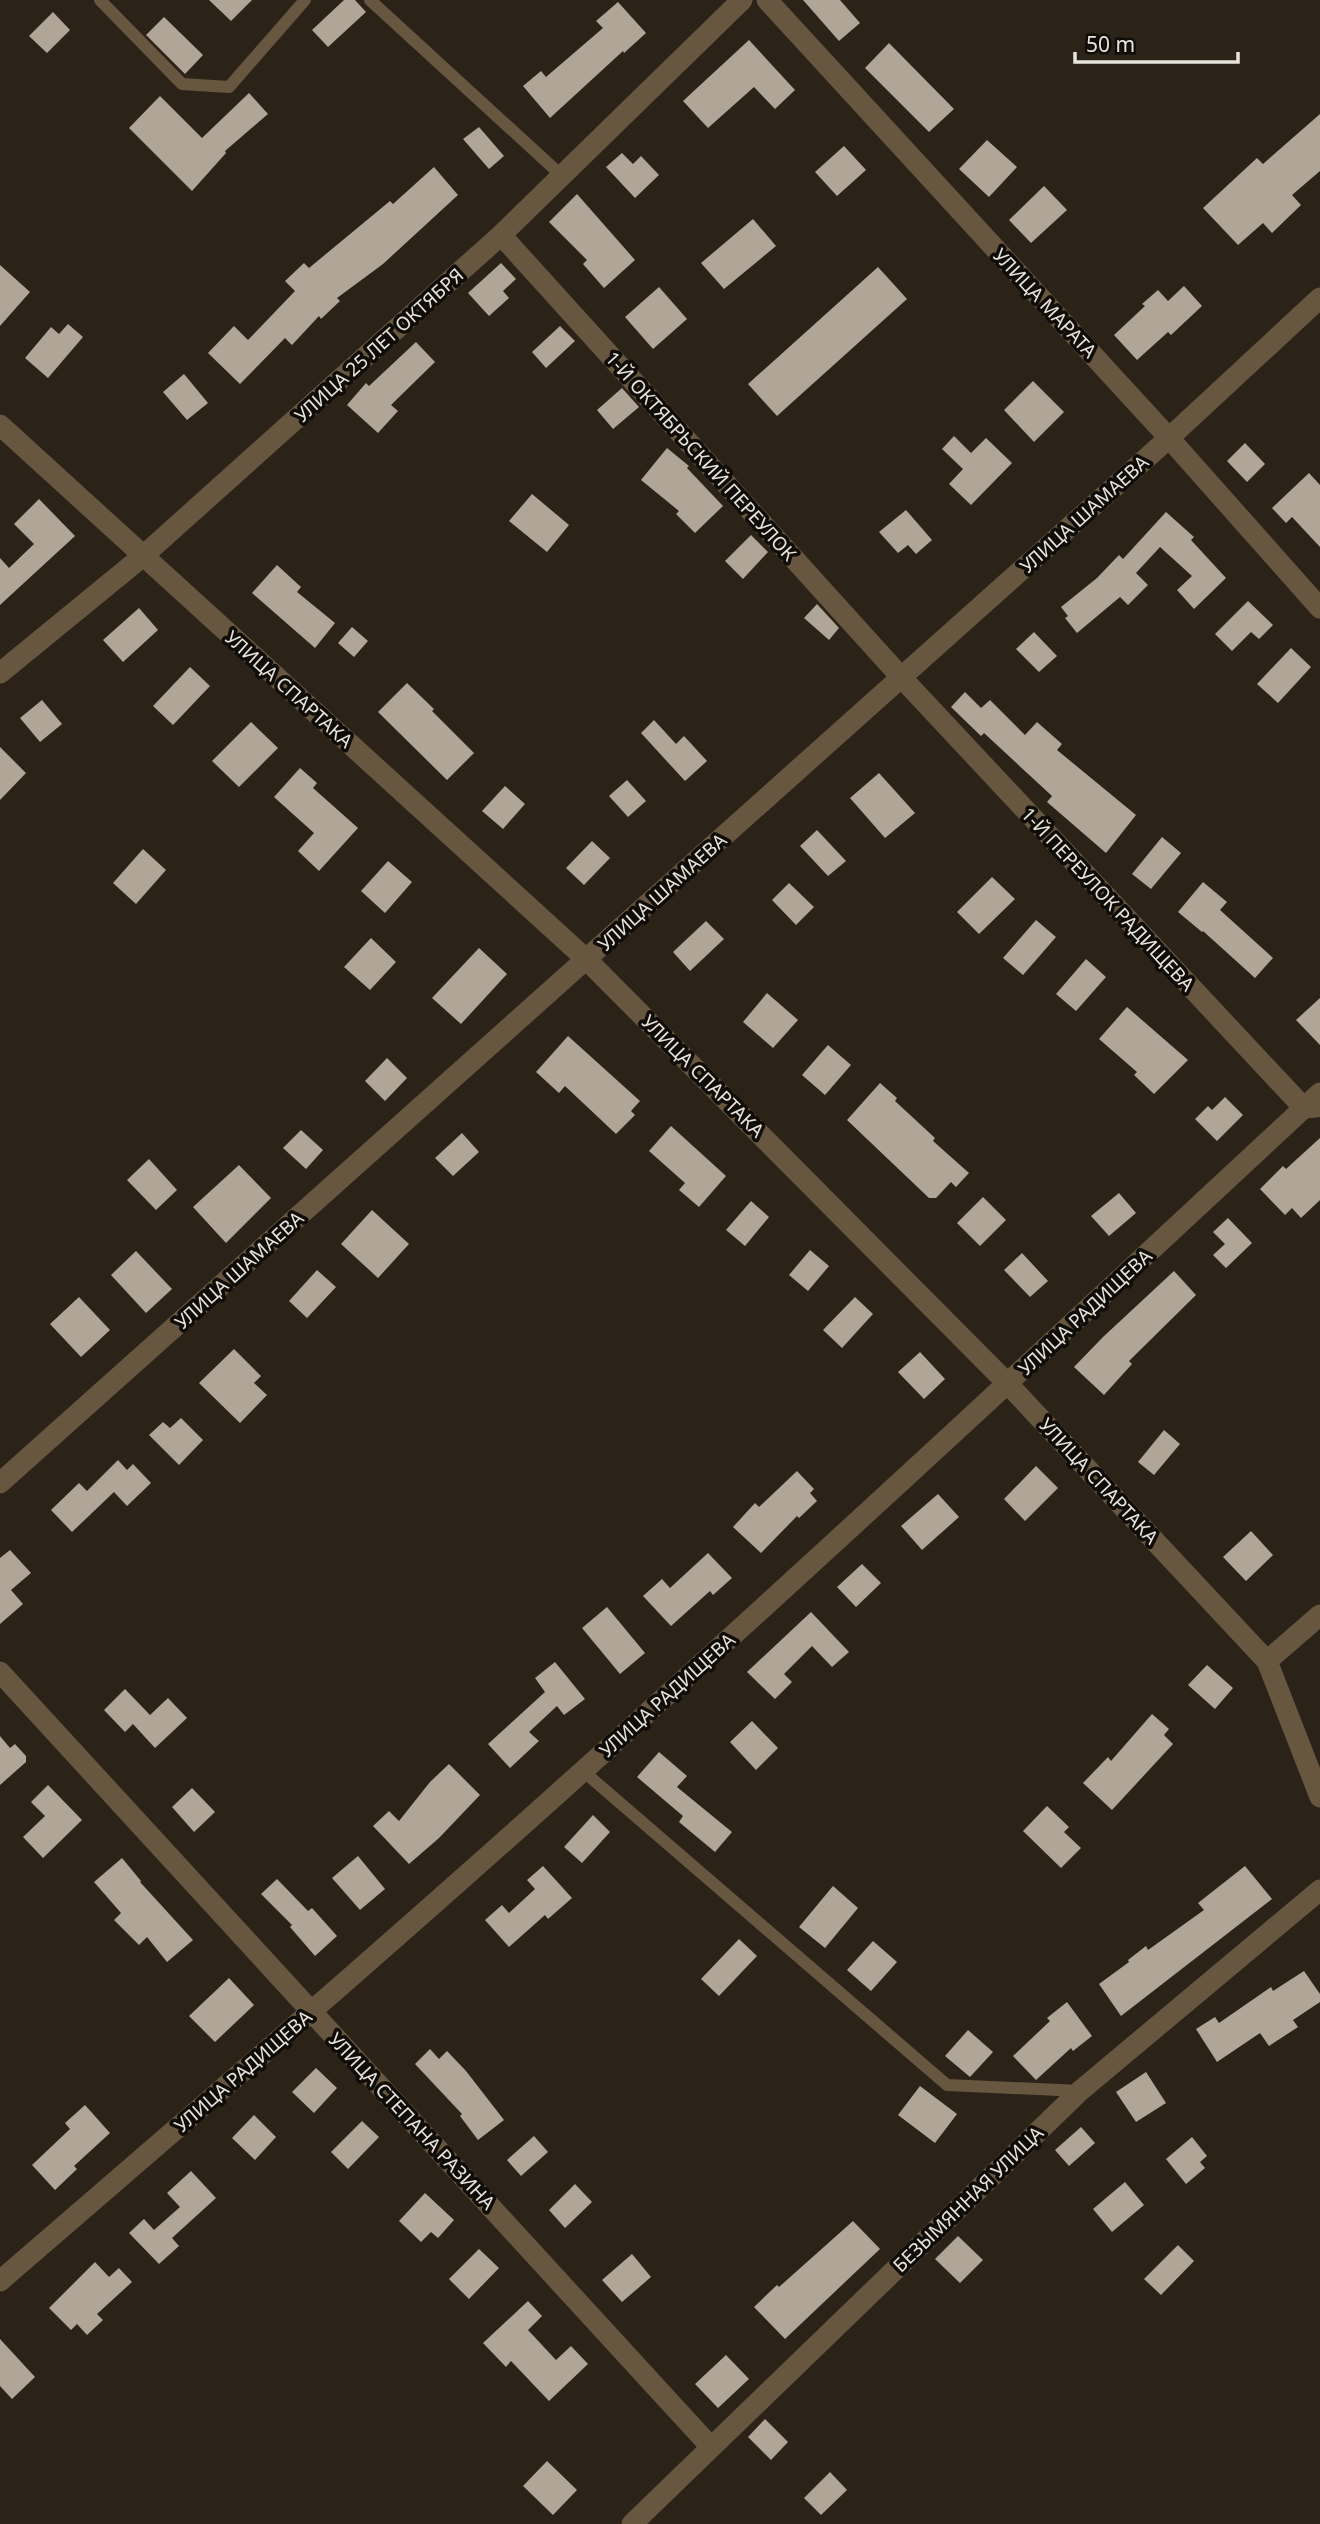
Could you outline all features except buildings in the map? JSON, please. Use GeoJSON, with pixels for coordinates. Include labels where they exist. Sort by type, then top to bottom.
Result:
{"type":"FeatureCollection","features":[{"type":"Feature","properties":{"kind":"street","name":"УЛИЦА 25 ЛЕТ ОКТЯБРЯ"},"geometry":{"type":"LineString","coordinates":[[0,673],[143,556],[502,235],[742,0]]}},
{"type":"Feature","properties":{"kind":"street","name":"УЛИЦА МАРАТА"},"geometry":{"type":"LineString","coordinates":[[767,0],[1169,438],[1320,608]]}},
{"type":"Feature","properties":{"kind":"street","name":"1-Й ОКТЯБРЬСКИЙ ПЕРЕУЛОК"},"geometry":{"type":"LineString","coordinates":[[502,235],[901,677]]}},
{"type":"Feature","properties":{"kind":"street","name":"УЛИЦА ШАМАЕВА"},"geometry":{"type":"LineString","coordinates":[[0,1483],[1169,438],[1320,298]]}},
{"type":"Feature","properties":{"kind":"street","name":"УЛИЦА СПАРТАКА"},"geometry":{"type":"LineString","coordinates":[[0,425],[587,960],[1008,1384],[1267,1661],[1320,1797]]}},
{"type":"Feature","properties":{"kind":"street","name":"1-Й ПЕРЕУЛОК РАДИЩЕВА"},"geometry":{"type":"LineString","coordinates":[[901,677],[1312,1107]]}},
{"type":"Feature","properties":{"kind":"street","name":"УЛИЦА РАДИЩЕВА"},"geometry":{"type":"LineString","coordinates":[[0,2281],[312,2011],[583,1771],[1312,1107],[1320,1093]]}},
{"type":"Feature","properties":{"kind":"street"},"geometry":{"type":"LineString","coordinates":[[1267,1661],[1320,1615]]}},
{"type":"Feature","properties":{"kind":"street","name":"УЛИЦА СТЕПАНА РАЗИНА"},"geometry":{"type":"LineString","coordinates":[[0,1672],[710,2446]]}},
{"type":"Feature","properties":{"kind":"street","name":"БЕЗЫМЯННАЯ УЛИЦА"},"geometry":{"type":"LineString","coordinates":[[632,2524],[1080,2091],[1320,1890]]}},
{"type":"Feature","properties":{"kind":"lane"},"geometry":{"type":"LineString","coordinates":[[100,0],[181,84],[229,87],[305,0]]}},
{"type":"Feature","properties":{"kind":"lane"},"geometry":{"type":"LineString","coordinates":[[370,0],[561,175]]}},
{"type":"Feature","properties":{"kind":"lane"},"geometry":{"type":"LineString","coordinates":[[583,1771],[947,2085],[1080,2091]]}}]}
